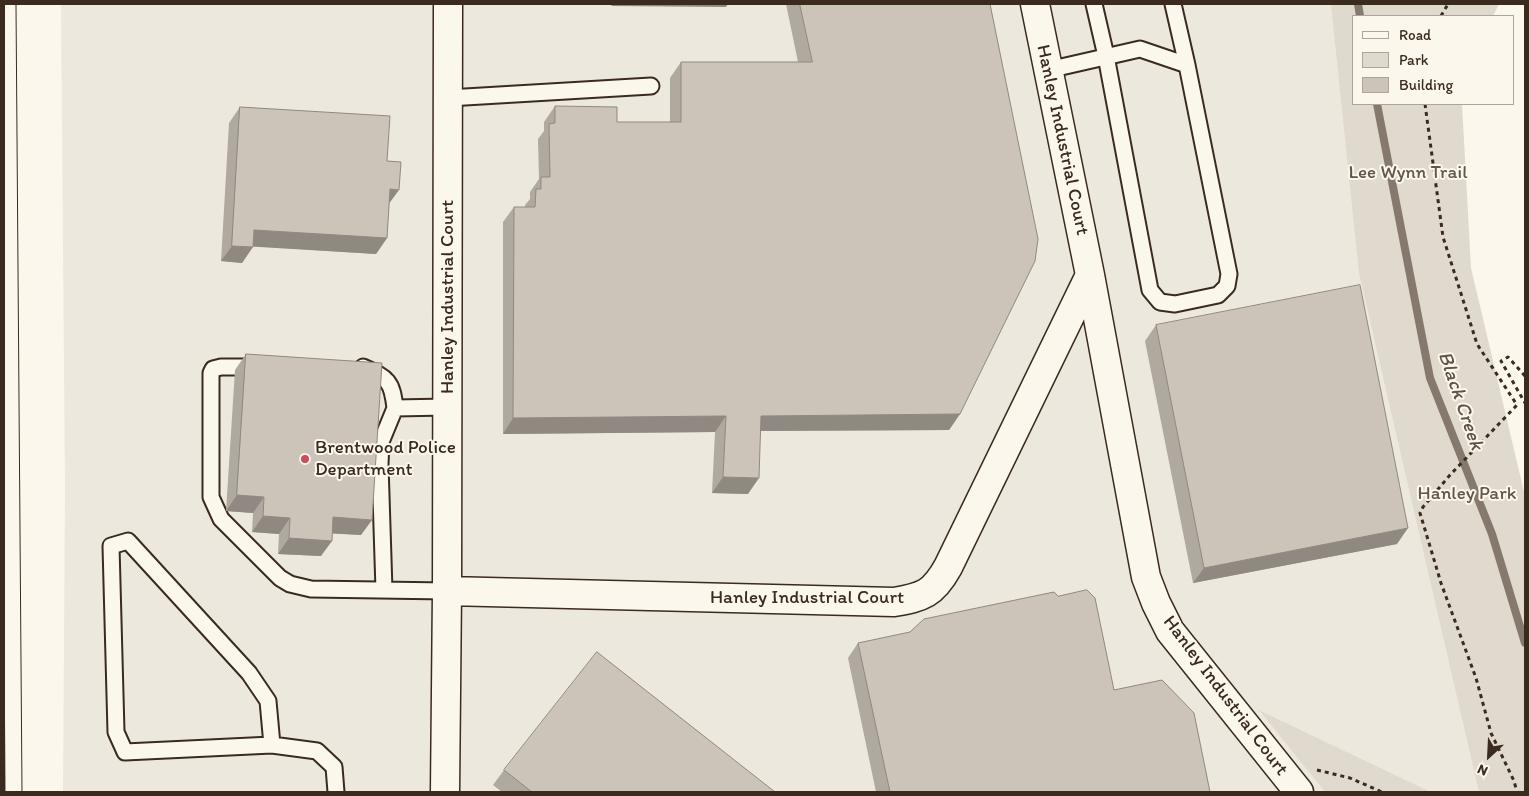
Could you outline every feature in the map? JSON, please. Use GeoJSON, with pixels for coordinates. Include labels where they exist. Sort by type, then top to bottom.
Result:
{"type":"FeatureCollection","features":[{"type":"Feature","properties":{"kind":"street","name":"Hanley Industrial Court"},"geometry":{"type":"LineString","coordinates":[[445,792],[448,407],[448,4]]}},
{"type":"Feature","properties":{"kind":"street","name":"Hanley Industrial Court"},"geometry":{"type":"LineString","coordinates":[[1035,4],[1090,275],[1146,577],[1170,631],[1299,792]]}},
{"type":"Feature","properties":{"kind":"street","name":"Hanley Industrial Court"},"geometry":{"type":"LineString","coordinates":[[447,591],[894,602],[914,598],[929,592],[940,582],[948,567],[1090,275]]}},
{"type":"Feature","properties":{"kind":"lane"},"geometry":{"type":"LineString","coordinates":[[1094,4],[1106,56],[1150,290],[1160,302],[1175,304],[1218,295],[1227,286],[1229,274],[1173,4]]}},
{"type":"Feature","properties":{"kind":"lane"},"geometry":{"type":"LineString","coordinates":[[1048,70],[1140,49],[1187,65]]}},
{"type":"Feature","properties":{"kind":"lane"},"geometry":{"type":"LineString","coordinates":[[448,98],[651,86]]}},
{"type":"Feature","properties":{"kind":"lane"},"geometry":{"type":"LineString","coordinates":[[268,366],[221,367],[213,369],[211,373],[211,497],[221,520],[268,567],[290,584],[311,589],[447,591]]}},
{"type":"Feature","properties":{"kind":"lane"},"geometry":{"type":"LineString","coordinates":[[344,366],[363,368],[380,374],[393,391],[395,408],[381,442],[380,464],[384,590]]}},
{"type":"Feature","properties":{"kind":"lane"},"geometry":{"type":"LineString","coordinates":[[395,408],[448,407]]}},
{"type":"Feature","properties":{"kind":"lane"},"geometry":{"type":"LineString","coordinates":[[272,745],[268,701],[249,673],[128,541],[111,546],[116,732],[124,752],[272,745],[317,751],[334,767],[336,792]]}},
{"type":"Feature","properties":{"kind":"path"},"geometry":{"type":"LineString","coordinates":[[1425,105],[1443,237],[1477,344],[1518,405]]}},
{"type":"Feature","properties":{"kind":"path"},"geometry":{"type":"LineString","coordinates":[[1517,792],[1514,781],[1491,733],[1476,678],[1441,583],[1420,513],[1450,475],[1518,405],[1525,403],[1501,361],[1508,357],[1525,376]]}},
{"type":"Feature","properties":{"kind":"path"},"geometry":{"type":"LineString","coordinates":[[1281,770],[1307,768],[1350,778],[1382,792]]}},
{"type":"Feature","properties":{"kind":"shaded area"},"geometry":{"type":"Polygon","coordinates":[[[61,4],[1334,4],[1480,792],[1431,792],[1261,711],[1325,792],[63,792],[65,489],[61,4]]]}},
{"type":"Feature","properties":{"kind":"green space","name":"Hanley Park"},"geometry":{"type":"Polygon","coordinates":[[[1331,4],[1499,4],[1494,15],[1352,15],[1352,105],[1462,105],[1471,268],[1525,496],[1525,792],[1479,792],[1359,273],[1331,4]]]}},
{"type":"Feature","properties":{"kind":"green space"},"geometry":{"type":"Polygon","coordinates":[[[1259,710],[1431,792],[1325,792],[1259,710]]]}},
{"type":"Feature","properties":{"kind":"building"},"geometry":{"type":"Polygon","coordinates":[[[800,4],[990,4],[1038,239],[1035,261],[960,414],[761,416],[759,478],[723,477],[726,416],[513,418],[514,207],[535,207],[536,189],[541,189],[541,177],[550,177],[549,124],[555,123],[555,106],[617,107],[617,122],[681,122],[681,62],[812,62],[800,4]]]}},
{"type":"Feature","properties":{"kind":"building"},"geometry":{"type":"Polygon","coordinates":[[[240,107],[390,116],[387,161],[401,162],[399,190],[390,189],[387,238],[254,230],[253,247],[232,246],[240,107]]]}},
{"type":"Feature","properties":{"kind":"building"},"geometry":{"type":"Polygon","coordinates":[[[1360,285],[1408,528],[1204,568],[1156,325],[1360,285]]]}},
{"type":"Feature","properties":{"kind":"building"},"geometry":{"type":"Polygon","coordinates":[[[246,354],[382,363],[372,520],[333,517],[332,541],[289,538],[290,518],[263,516],[264,497],[237,495],[246,354]]]}},
{"type":"Feature","properties":{"kind":"building"},"geometry":{"type":"Polygon","coordinates":[[[1087,590],[1095,598],[1114,690],[1162,680],[1194,713],[1210,792],[890,792],[858,643],[910,632],[924,619],[1054,592],[1058,596],[1087,590]]]}},
{"type":"Feature","properties":{"kind":"building"},"geometry":{"type":"Polygon","coordinates":[[[597,652],[775,792],[532,792],[504,770],[597,652]]]}},
{"type":"Feature","properties":{"kind":"waterway","name":"Black Creek"},"geometry":{"type":"LineString","coordinates":[[1358,4],[1360,15]]}},
{"type":"Feature","properties":{"kind":"waterway","name":"Black Creek"},"geometry":{"type":"LineString","coordinates":[[1377,105],[1430,378],[1492,534],[1525,643]]}},
{"type":"Feature","properties":{"kind":"tram line"},"geometry":{"type":"LineString","coordinates":[[16,4],[22,792]]}},
{"type":"Feature","properties":{"kind":"tram line"},"geometry":{"type":"LineString","coordinates":[[4,638],[5,792]]}},
{"type":"Feature","properties":{"kind":"place","name":"Brentwood Police Department"},"geometry":{"type":"Point","coordinates":[305,459]}},
{"type":"Feature","properties":{"kind":"park label","name":"Lee Wynn Trail"},"geometry":{"type":"Point","coordinates":[1408,173]}}]}
